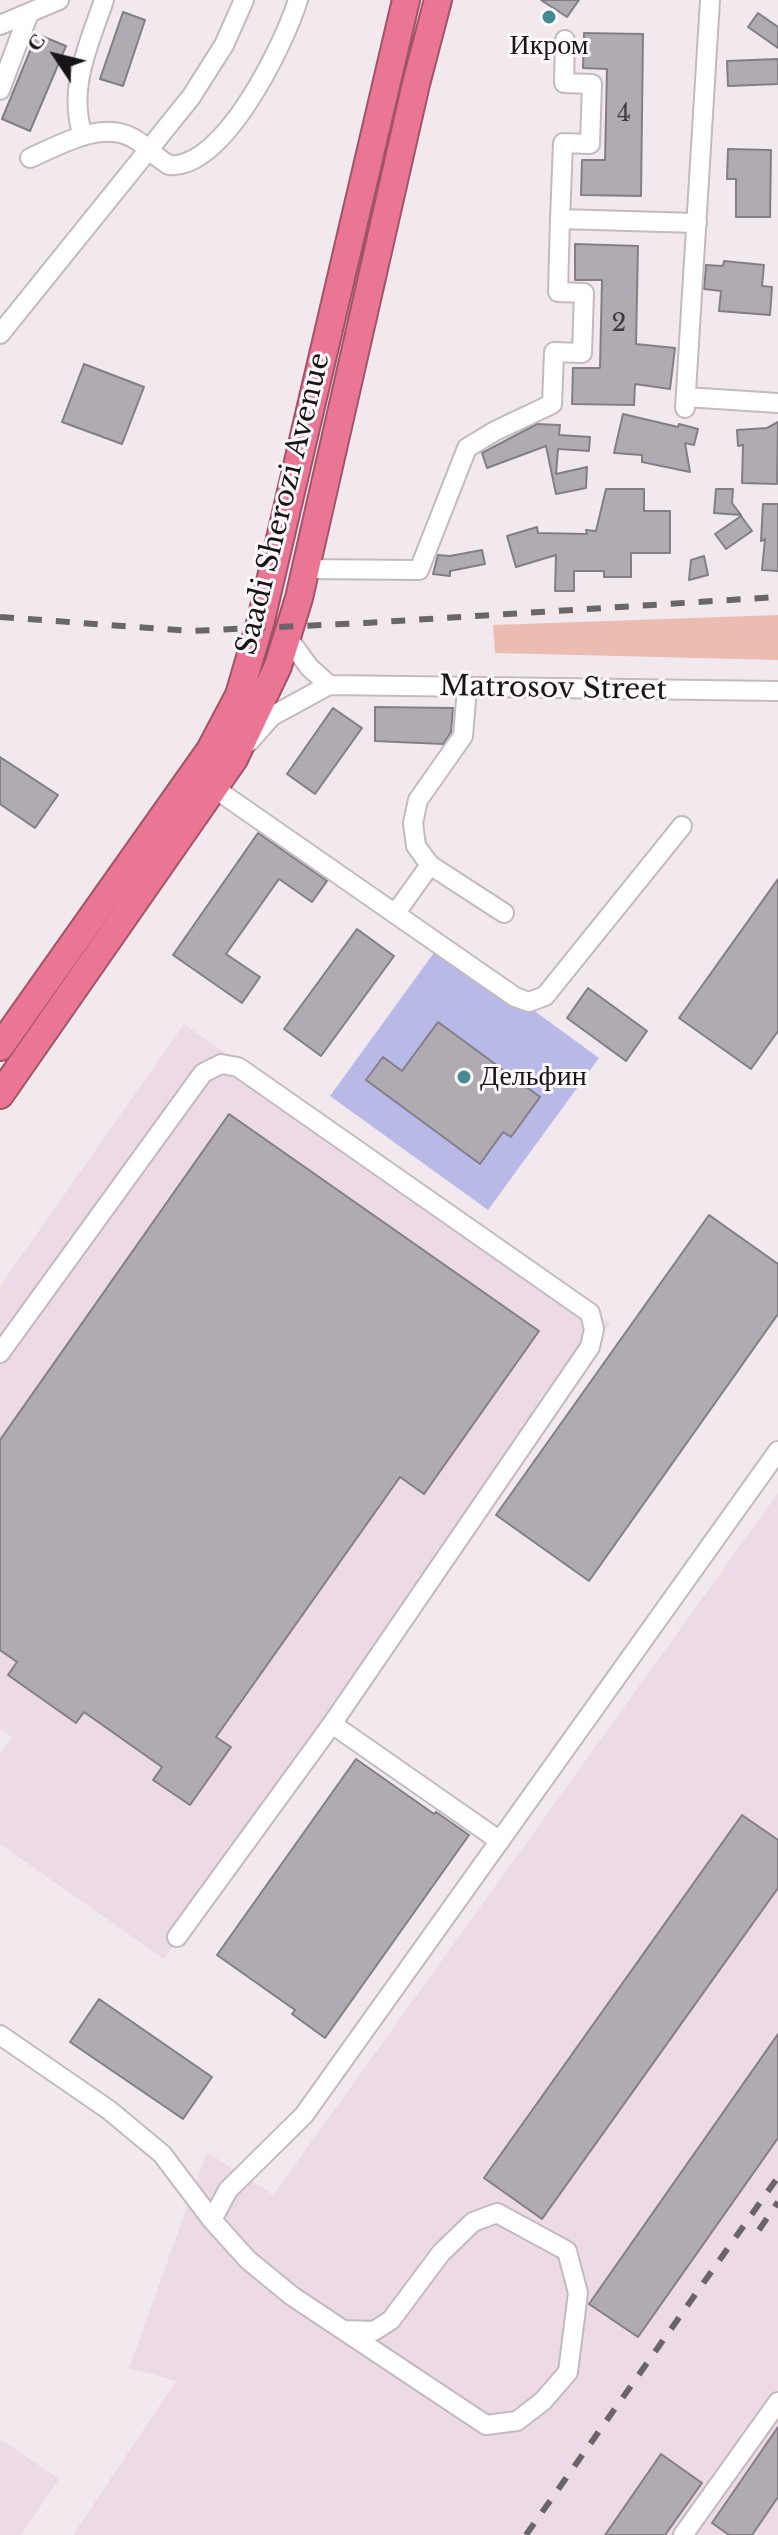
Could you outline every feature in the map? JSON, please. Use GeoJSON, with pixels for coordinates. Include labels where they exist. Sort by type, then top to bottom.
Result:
{"type":"FeatureCollection","features":[{"type":"Feature","properties":{"kind":"highway","name":"Saadi Sherozi Avenue"},"geometry":{"type":"LineString","coordinates":[[0,1047],[210,750],[239,695],[261,620],[406,0]]}},
{"type":"Feature","properties":{"kind":"highway","name":"Saadi Sherozi Avenue"},"geometry":{"type":"LineString","coordinates":[[0,1095],[234,759],[278,666],[305,569],[438,0]]}},
{"type":"Feature","properties":{"kind":"street"},"geometry":{"type":"LineString","coordinates":[[0,25],[59,0]]}},
{"type":"Feature","properties":{"kind":"street"},"geometry":{"type":"LineString","coordinates":[[83,136],[77,113],[79,74],[104,0]]}},
{"type":"Feature","properties":{"kind":"street"},"geometry":{"type":"LineString","coordinates":[[0,334],[150,150],[208,73],[235,24],[244,0]]}},
{"type":"Feature","properties":{"kind":"street"},"geometry":{"type":"LineString","coordinates":[[30,158],[83,136],[101,132],[123,133],[164,162],[178,166],[199,157],[251,99],[284,38],[298,0]]}},
{"type":"Feature","properties":{"kind":"street"},"geometry":{"type":"LineString","coordinates":[[710,0],[685,403],[778,403]]}},
{"type":"Feature","properties":{"kind":"street"},"geometry":{"type":"LineString","coordinates":[[0,90],[29,13]]}},
{"type":"Feature","properties":{"kind":"street"},"geometry":{"type":"LineString","coordinates":[[305,569],[419,570],[467,448],[552,404],[554,352],[582,353],[584,293],[558,292],[560,219],[563,143],[590,144],[592,84],[564,83],[565,40]]}},
{"type":"Feature","properties":{"kind":"street"},"geometry":{"type":"LineString","coordinates":[[560,219],[697,223]]}},
{"type":"Feature","properties":{"kind":"street"},"geometry":{"type":"LineString","coordinates":[[288,638],[309,667],[329,685]]}},
{"type":"Feature","properties":{"kind":"street","name":"Matrosov Street"},"geometry":{"type":"LineString","coordinates":[[234,759],[272,716],[329,685],[778,691]]}},
{"type":"Feature","properties":{"kind":"street"},"geometry":{"type":"LineString","coordinates":[[467,688],[463,736],[418,800],[413,823],[416,846],[430,865],[504,913]]}},
{"type":"Feature","properties":{"kind":"street"},"geometry":{"type":"LineString","coordinates":[[214,788],[515,997],[529,1002],[545,996],[682,826]]}},
{"type":"Feature","properties":{"kind":"street"},"geometry":{"type":"LineString","coordinates":[[395,914],[430,865]]}},
{"type":"Feature","properties":{"kind":"street"},"geometry":{"type":"LineString","coordinates":[[0,1353],[203,1073],[221,1064],[238,1067],[590,1313],[594,1329],[590,1347],[332,1724],[177,1937]]}},
{"type":"Feature","properties":{"kind":"street"},"geometry":{"type":"LineString","coordinates":[[212,2220],[228,2190],[304,2115],[778,1451]]}},
{"type":"Feature","properties":{"kind":"street"},"geometry":{"type":"LineString","coordinates":[[332,1724],[500,1841]]}},
{"type":"Feature","properties":{"kind":"street"},"geometry":{"type":"LineString","coordinates":[[0,2035],[109,2110],[162,2154],[212,2220],[248,2260],[292,2296],[486,2425],[517,2421],[543,2401],[568,2372],[578,2293],[567,2251],[497,2213],[473,2222],[441,2253],[391,2320],[374,2331],[344,2330]]}},
{"type":"Feature","properties":{"kind":"street"},"geometry":{"type":"LineString","coordinates":[[683,2535],[778,2402]]}},
{"type":"Feature","properties":{"kind":"shaded area"},"geometry":{"type":"Polygon","coordinates":[[[778,615],[778,660],[495,653],[493,625],[778,615]]]}},
{"type":"Feature","properties":{"kind":"shaded area"},"geometry":{"type":"Polygon","coordinates":[[[184,1024],[610,1323],[164,1959],[0,1844],[0,1754],[12,1737],[0,1729],[0,1286],[184,1024]]]}},
{"type":"Feature","properties":{"kind":"shaded area"},"geometry":{"type":"Polygon","coordinates":[[[778,1493],[778,2535],[73,2535],[176,2381],[129,2368],[207,2152],[273,2195],[778,1493]]]}},
{"type":"Feature","properties":{"kind":"shaded area"},"geometry":{"type":"Polygon","coordinates":[[[0,2439],[59,2479],[21,2535],[0,2535],[0,2439]]]}},
{"type":"Feature","properties":{"kind":"water","name":"Дельфин"},"geometry":{"type":"Polygon","coordinates":[[[441,943],[599,1058],[488,1210],[330,1096],[441,943]]]}},
{"type":"Feature","properties":{"kind":"building"},"geometry":{"type":"Polygon","coordinates":[[[541,0],[579,0],[567,17],[541,0]]]}},
{"type":"Feature","properties":{"kind":"building"},"geometry":{"type":"Polygon","coordinates":[[[123,12],[145,20],[123,86],[100,79],[123,12]]]}},
{"type":"Feature","properties":{"kind":"building"},"geometry":{"type":"Polygon","coordinates":[[[758,13],[778,27],[778,48],[748,27],[758,13]]]}},
{"type":"Feature","properties":{"kind":"building"},"geometry":{"type":"Polygon","coordinates":[[[584,33],[643,34],[641,196],[581,195],[582,160],[605,160],[607,69],[583,68],[584,33]]]}},
{"type":"Feature","properties":{"kind":"building"},"geometry":{"type":"Polygon","coordinates":[[[37,34],[66,46],[30,131],[2,119],[37,34]]]}},
{"type":"Feature","properties":{"kind":"building"},"geometry":{"type":"Polygon","coordinates":[[[778,59],[778,84],[728,86],[727,61],[778,59]]]}},
{"type":"Feature","properties":{"kind":"building"},"geometry":{"type":"Polygon","coordinates":[[[728,149],[771,150],[770,217],[736,217],[736,179],[727,179],[728,149]]]}},
{"type":"Feature","properties":{"kind":"building"},"geometry":{"type":"Polygon","coordinates":[[[575,244],[638,246],[636,344],[675,348],[670,389],[635,384],[634,405],[572,404],[573,368],[600,368],[602,280],[575,280],[575,244]]]}},
{"type":"Feature","properties":{"kind":"building"},"geometry":{"type":"Polygon","coordinates":[[[724,261],[764,265],[762,286],[772,287],[770,315],[719,311],[721,291],[704,289],[706,265],[723,266],[724,261]]]}},
{"type":"Feature","properties":{"kind":"building"},"geometry":{"type":"Polygon","coordinates":[[[84,364],[144,387],[122,444],[62,422],[84,364]]]}},
{"type":"Feature","properties":{"kind":"building"},"geometry":{"type":"Polygon","coordinates":[[[623,414],[698,429],[694,445],[685,443],[690,472],[642,462],[642,455],[614,453],[623,414]]]}},
{"type":"Feature","properties":{"kind":"building"},"geometry":{"type":"Polygon","coordinates":[[[778,422],[777,484],[742,483],[743,445],[738,446],[737,430],[767,428],[778,422]]]}},
{"type":"Feature","properties":{"kind":"building"},"geometry":{"type":"Polygon","coordinates":[[[537,424],[560,425],[559,435],[590,437],[589,451],[558,449],[556,474],[587,467],[586,488],[556,494],[546,446],[487,468],[482,453],[537,424]]]}},
{"type":"Feature","properties":{"kind":"building"},"geometry":{"type":"Polygon","coordinates":[[[606,489],[644,489],[644,511],[670,511],[670,553],[631,553],[631,577],[604,577],[604,571],[574,571],[574,591],[555,591],[556,555],[516,567],[507,536],[537,527],[538,533],[587,534],[586,530],[596,531],[606,489]]]}},
{"type":"Feature","properties":{"kind":"building"},"geometry":{"type":"Polygon","coordinates":[[[716,489],[733,489],[732,503],[741,515],[714,513],[716,489]]]}},
{"type":"Feature","properties":{"kind":"building"},"geometry":{"type":"Polygon","coordinates":[[[763,504],[778,504],[778,571],[762,570],[765,539],[761,541],[763,504]]]}},
{"type":"Feature","properties":{"kind":"building"},"geometry":{"type":"Polygon","coordinates":[[[741,516],[752,531],[726,549],[715,534],[741,516]]]}},
{"type":"Feature","properties":{"kind":"building"},"geometry":{"type":"Polygon","coordinates":[[[482,550],[485,564],[450,571],[450,576],[433,574],[438,555],[482,550]]]}},
{"type":"Feature","properties":{"kind":"building"},"geometry":{"type":"Polygon","coordinates":[[[704,556],[708,575],[689,580],[691,560],[704,556]]]}},
{"type":"Feature","properties":{"kind":"building"},"geometry":{"type":"Polygon","coordinates":[[[375,707],[453,708],[451,732],[443,744],[375,741],[375,707]]]}},
{"type":"Feature","properties":{"kind":"building"},"geometry":{"type":"Polygon","coordinates":[[[333,708],[362,728],[315,794],[287,774],[333,708]]]}},
{"type":"Feature","properties":{"kind":"building"},"geometry":{"type":"Polygon","coordinates":[[[0,757],[58,795],[35,828],[0,804],[0,757]]]}},
{"type":"Feature","properties":{"kind":"building"},"geometry":{"type":"Polygon","coordinates":[[[258,833],[327,881],[312,902],[279,879],[226,954],[260,977],[242,1003],[173,955],[258,833]]]}},
{"type":"Feature","properties":{"kind":"building"},"geometry":{"type":"Polygon","coordinates":[[[778,879],[778,1031],[751,1069],[679,1018],[778,879]]]}},
{"type":"Feature","properties":{"kind":"building"},"geometry":{"type":"Polygon","coordinates":[[[357,929],[394,956],[321,1056],[284,1029],[357,929]]]}},
{"type":"Feature","properties":{"kind":"building"},"geometry":{"type":"Polygon","coordinates":[[[588,988],[647,1031],[626,1061],[567,1018],[588,988]]]}},
{"type":"Feature","properties":{"kind":"building"},"geometry":{"type":"Polygon","coordinates":[[[438,1022],[540,1097],[511,1137],[503,1132],[480,1164],[366,1080],[383,1057],[402,1071],[438,1022]]]}},
{"type":"Feature","properties":{"kind":"building"},"geometry":{"type":"Polygon","coordinates":[[[229,1114],[539,1331],[424,1494],[400,1477],[216,1737],[231,1747],[190,1805],[153,1780],[162,1767],[84,1712],[76,1723],[8,1675],[17,1662],[0,1650],[0,1440],[229,1114]]]}},
{"type":"Feature","properties":{"kind":"building"},"geometry":{"type":"Polygon","coordinates":[[[709,1215],[778,1264],[778,1314],[589,1581],[496,1515],[709,1215]]]}},
{"type":"Feature","properties":{"kind":"building"},"geometry":{"type":"Polygon","coordinates":[[[356,1759],[469,1835],[325,2038],[292,2014],[295,2010],[217,1955],[356,1759]]]}},
{"type":"Feature","properties":{"kind":"building"},"geometry":{"type":"Polygon","coordinates":[[[742,1815],[778,1840],[778,1888],[542,2219],[484,2178],[742,1815]]]}},
{"type":"Feature","properties":{"kind":"building"},"geometry":{"type":"Polygon","coordinates":[[[99,1999],[212,2077],[183,2119],[70,2042],[99,1999]]]}},
{"type":"Feature","properties":{"kind":"building"},"geometry":{"type":"Polygon","coordinates":[[[778,2034],[778,2138],[638,2337],[589,2304],[778,2034]]]}},
{"type":"Feature","properties":{"kind":"building"},"geometry":{"type":"Polygon","coordinates":[[[778,2427],[778,2497],[752,2535],[729,2535],[712,2523],[778,2427]]]}},
{"type":"Feature","properties":{"kind":"building"},"geometry":{"type":"Polygon","coordinates":[[[661,2454],[702,2483],[665,2535],[605,2535],[661,2454]]]}},
{"type":"Feature","properties":{"kind":"railway"},"geometry":{"type":"LineString","coordinates":[[0,617],[191,631],[778,597]]}},
{"type":"Feature","properties":{"kind":"railway"},"geometry":{"type":"LineString","coordinates":[[526,2535],[778,2177]]}},
{"type":"Feature","properties":{"kind":"railway"},"geometry":{"type":"LineString","coordinates":[[759,2230],[778,2202]]}},
{"type":"Feature","properties":{"kind":"place","name":"Икром"},"geometry":{"type":"Point","coordinates":[549,17]}},
{"type":"Feature","properties":{"kind":"place","name":"Дельфин"},"geometry":{"type":"Point","coordinates":[464,1077]}}]}
